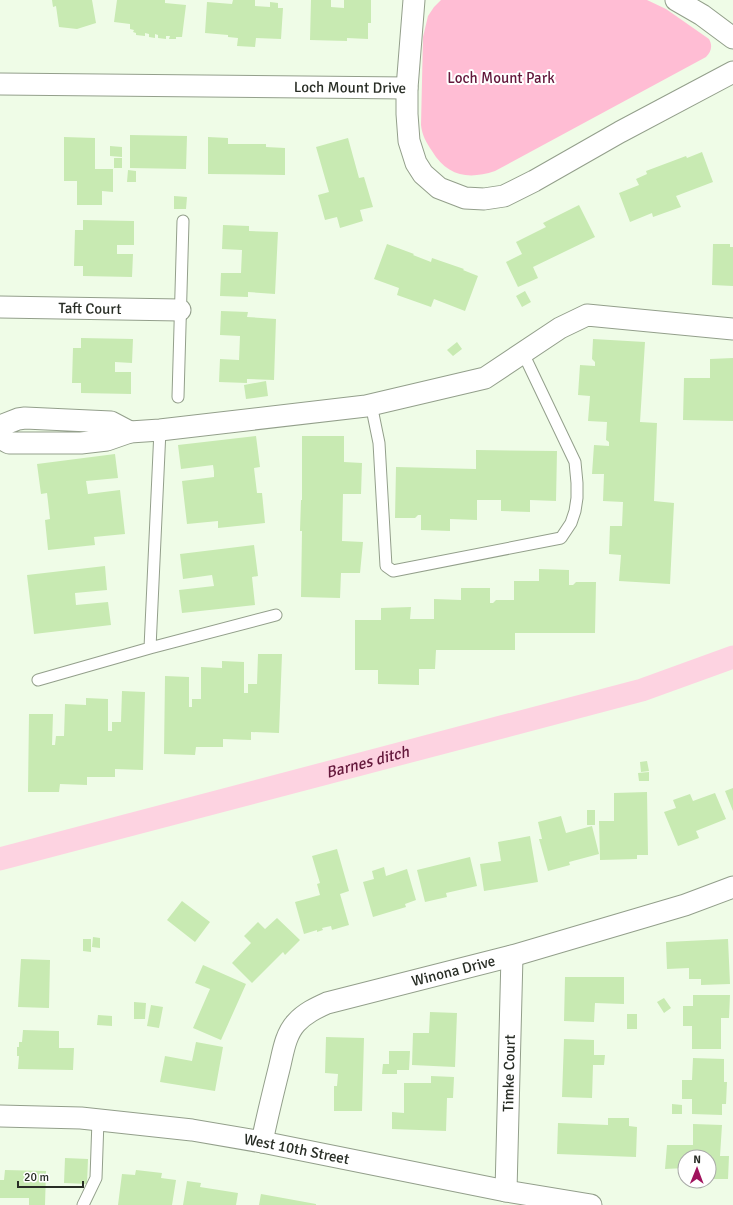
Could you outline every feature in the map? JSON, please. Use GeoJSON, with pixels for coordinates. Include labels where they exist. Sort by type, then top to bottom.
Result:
{"type":"FeatureCollection","features":[{"type":"Feature","properties":{"kind":"street"},"geometry":{"type":"LineString","coordinates":[[407,88],[414,0]]}},
{"type":"Feature","properties":{"kind":"street"},"geometry":{"type":"LineString","coordinates":[[676,0],[702,15],[733,38]]}},
{"type":"Feature","properties":{"kind":"street","name":"Loch Mount Drive"},"geometry":{"type":"LineString","coordinates":[[0,84],[407,88],[409,140],[416,164],[422,174],[439,188],[465,198],[484,199],[504,196],[534,182],[620,132],[733,72]]}},
{"type":"Feature","properties":{"kind":"street","name":"Taft Court"},"geometry":{"type":"LineString","coordinates":[[0,307],[180,310]]}},
{"type":"Feature","properties":{"kind":"street"},"geometry":{"type":"LineString","coordinates":[[0,438],[9,443],[81,443],[107,440],[130,432],[160,430],[371,404],[485,378],[560,328],[587,315],[733,329]]}},
{"type":"Feature","properties":{"kind":"street"},"geometry":{"type":"LineString","coordinates":[[0,426],[18,419],[111,422],[130,432]]}},
{"type":"Feature","properties":{"kind":"street","name":"Winona Drive"},"geometry":{"type":"LineString","coordinates":[[262,1142],[272,1094],[289,1032],[303,1016],[314,1008],[327,1003],[512,956],[686,905],[733,887]]}},
{"type":"Feature","properties":{"kind":"street","name":"Timke Court"},"geometry":{"type":"LineString","coordinates":[[506,1190],[512,956]]}},
{"type":"Feature","properties":{"kind":"street","name":"West 10th Street"},"geometry":{"type":"LineString","coordinates":[[0,1116],[81,1118],[192,1130],[591,1205]]}},
{"type":"Feature","properties":{"kind":"lane"},"geometry":{"type":"LineString","coordinates":[[178,397],[183,221]]}},
{"type":"Feature","properties":{"kind":"lane"},"geometry":{"type":"LineString","coordinates":[[371,404],[379,444],[386,566],[393,571],[561,538],[571,523],[575,511],[577,498],[575,462],[523,353]]}},
{"type":"Feature","properties":{"kind":"lane"},"geometry":{"type":"LineString","coordinates":[[150,648],[160,430]]}},
{"type":"Feature","properties":{"kind":"lane"},"geometry":{"type":"LineString","coordinates":[[38,680],[150,648],[276,616]]}},
{"type":"Feature","properties":{"kind":"lane"},"geometry":{"type":"LineString","coordinates":[[83,1205],[96,1178],[98,1120]]}},
{"type":"Feature","properties":{"kind":"green space","name":"Loch Mount Park"},"geometry":{"type":"Polygon","coordinates":[[[441,0],[647,0],[666,9],[709,39],[711,49],[706,57],[495,171],[476,175],[459,174],[444,166],[438,159],[430,148],[422,132],[421,125],[423,37],[428,16],[441,0]]]}},
{"type":"Feature","properties":{"kind":"building"},"geometry":{"type":"Polygon","coordinates":[[[52,0],[92,0],[96,23],[77,29],[59,27],[56,6],[53,7],[52,0]]]}},
{"type":"Feature","properties":{"kind":"building"},"geometry":{"type":"Polygon","coordinates":[[[117,0],[165,0],[165,3],[186,5],[182,37],[169,39],[170,36],[166,36],[166,39],[158,38],[158,35],[155,34],[155,38],[149,37],[149,34],[145,33],[145,36],[136,35],[136,33],[133,32],[134,30],[130,29],[130,24],[114,22],[117,0]]]}},
{"type":"Feature","properties":{"kind":"building"},"geometry":{"type":"Polygon","coordinates":[[[233,0],[255,0],[255,6],[270,7],[270,2],[278,3],[278,8],[283,8],[281,39],[256,38],[255,47],[237,46],[238,38],[228,37],[228,35],[205,33],[207,2],[232,4],[233,0]]]}},
{"type":"Feature","properties":{"kind":"building"},"geometry":{"type":"Polygon","coordinates":[[[311,0],[331,0],[331,7],[344,8],[344,0],[371,0],[371,23],[368,23],[368,39],[347,38],[347,41],[310,40],[311,0]]]}},
{"type":"Feature","properties":{"kind":"building"},"geometry":{"type":"Polygon","coordinates":[[[130,135],[187,136],[186,169],[130,168],[130,135]]]}},
{"type":"Feature","properties":{"kind":"building"},"geometry":{"type":"Polygon","coordinates":[[[64,137],[95,138],[95,169],[113,169],[113,192],[102,191],[102,205],[77,205],[77,181],[64,181],[64,137]]]}},
{"type":"Feature","properties":{"kind":"building"},"geometry":{"type":"Polygon","coordinates":[[[208,137],[228,138],[228,144],[266,144],[266,147],[285,148],[285,175],[208,174],[208,137]]]}},
{"type":"Feature","properties":{"kind":"building"},"geometry":{"type":"Polygon","coordinates":[[[348,138],[359,178],[364,177],[373,207],[360,210],[363,221],[340,228],[337,217],[325,220],[318,195],[329,192],[316,147],[348,138]]]}},
{"type":"Feature","properties":{"kind":"building"},"geometry":{"type":"Polygon","coordinates":[[[110,146],[122,147],[122,157],[110,156],[110,146]]]}},
{"type":"Feature","properties":{"kind":"building"},"geometry":{"type":"Polygon","coordinates":[[[702,152],[713,182],[676,196],[681,207],[653,217],[652,213],[630,222],[619,193],[639,185],[636,179],[647,174],[646,171],[686,156],[687,158],[702,152]]]}},
{"type":"Feature","properties":{"kind":"building"},"geometry":{"type":"Polygon","coordinates":[[[114,158],[122,158],[122,168],[114,168],[114,158]]]}},
{"type":"Feature","properties":{"kind":"building"},"geometry":{"type":"Polygon","coordinates":[[[128,170],[136,171],[136,182],[127,182],[128,170]]]}},
{"type":"Feature","properties":{"kind":"building"},"geometry":{"type":"Polygon","coordinates":[[[174,196],[187,197],[186,209],[174,209],[174,196]]]}},
{"type":"Feature","properties":{"kind":"building"},"geometry":{"type":"Polygon","coordinates":[[[579,205],[595,237],[533,267],[538,278],[518,287],[506,262],[522,254],[516,242],[546,227],[543,223],[579,205]]]}},
{"type":"Feature","properties":{"kind":"building"},"geometry":{"type":"Polygon","coordinates":[[[83,220],[134,221],[134,245],[117,245],[117,254],[133,254],[132,277],[83,276],[83,266],[74,266],[75,230],[83,230],[83,220]]]}},
{"type":"Feature","properties":{"kind":"building"},"geometry":{"type":"Polygon","coordinates":[[[223,225],[249,226],[249,231],[278,232],[275,294],[248,292],[248,297],[220,296],[221,273],[241,273],[242,250],[222,249],[223,225]]]}},
{"type":"Feature","properties":{"kind":"building"},"geometry":{"type":"Polygon","coordinates":[[[387,244],[431,262],[432,258],[464,269],[463,270],[478,276],[465,311],[434,299],[431,307],[397,295],[399,288],[374,279],[387,244]]]}},
{"type":"Feature","properties":{"kind":"building"},"geometry":{"type":"Polygon","coordinates":[[[713,244],[730,244],[730,247],[733,247],[733,286],[712,285],[713,244]]]}},
{"type":"Feature","properties":{"kind":"building"},"geometry":{"type":"Polygon","coordinates":[[[525,291],[531,302],[522,307],[516,296],[525,291]]]}},
{"type":"Feature","properties":{"kind":"building"},"geometry":{"type":"Polygon","coordinates":[[[221,311],[248,312],[247,317],[276,319],[274,380],[247,379],[247,383],[219,382],[220,359],[239,360],[240,336],[220,335],[221,311]]]}},
{"type":"Feature","properties":{"kind":"building"},"geometry":{"type":"Polygon","coordinates":[[[81,338],[133,339],[132,363],[115,362],[115,372],[131,372],[131,394],[81,393],[81,383],[72,383],[73,348],[81,348],[81,338]]]}},
{"type":"Feature","properties":{"kind":"building"},"geometry":{"type":"Polygon","coordinates":[[[593,339],[645,342],[640,422],[657,423],[654,501],[674,503],[670,584],[619,581],[621,555],[609,554],[610,526],[622,526],[623,502],[603,501],[604,474],[592,474],[594,445],[609,446],[609,442],[606,440],[607,422],[588,421],[590,396],[578,395],[580,365],[595,366],[595,362],[592,359],[593,339]]]}},
{"type":"Feature","properties":{"kind":"building"},"geometry":{"type":"Polygon","coordinates":[[[457,342],[462,349],[453,356],[447,350],[457,342]]]}},
{"type":"Feature","properties":{"kind":"building"},"geometry":{"type":"Polygon","coordinates":[[[733,358],[733,421],[683,420],[684,378],[710,378],[710,359],[733,358]]]}},
{"type":"Feature","properties":{"kind":"building"},"geometry":{"type":"Polygon","coordinates":[[[266,381],[268,396],[246,399],[244,385],[266,381]]]}},
{"type":"Feature","properties":{"kind":"building"},"geometry":{"type":"Polygon","coordinates":[[[256,436],[260,467],[254,468],[257,493],[262,493],[265,523],[218,528],[218,521],[187,524],[182,481],[214,477],[214,472],[213,465],[181,469],[178,445],[256,436]]]}},
{"type":"Feature","properties":{"kind":"building"},"geometry":{"type":"Polygon","coordinates":[[[302,436],[344,436],[344,462],[362,463],[361,494],[343,494],[342,541],[363,542],[360,573],[341,573],[340,598],[301,597],[302,531],[300,531],[302,500],[302,436]]]}},
{"type":"Feature","properties":{"kind":"building"},"geometry":{"type":"Polygon","coordinates":[[[476,450],[557,451],[556,501],[530,500],[530,512],[501,511],[501,500],[477,500],[477,520],[450,519],[450,531],[421,530],[421,515],[418,515],[415,518],[395,518],[396,467],[476,469],[476,450]]]}},
{"type":"Feature","properties":{"kind":"building"},"geometry":{"type":"Polygon","coordinates":[[[115,454],[118,478],[86,481],[88,494],[120,490],[125,534],[94,537],[95,545],[48,550],[45,520],[50,519],[47,493],[41,494],[37,464],[115,454]]]}},
{"type":"Feature","properties":{"kind":"building"},"geometry":{"type":"Polygon","coordinates":[[[254,545],[258,576],[252,577],[255,605],[182,613],[179,590],[214,586],[212,575],[183,579],[180,554],[254,545]]]}},
{"type":"Feature","properties":{"kind":"building"},"geometry":{"type":"Polygon","coordinates":[[[105,566],[107,590],[75,593],[76,605],[108,602],[111,625],[34,634],[27,575],[105,566]]]}},
{"type":"Feature","properties":{"kind":"building"},"geometry":{"type":"Polygon","coordinates":[[[539,569],[569,570],[569,585],[573,585],[576,582],[596,582],[595,633],[515,633],[515,650],[436,650],[435,669],[419,669],[419,685],[378,684],[378,670],[355,670],[355,620],[381,620],[381,608],[411,607],[410,619],[434,619],[434,599],[461,600],[461,588],[490,588],[490,603],[493,603],[496,600],[514,600],[514,581],[539,581],[539,569]]]}},
{"type":"Feature","properties":{"kind":"building"},"geometry":{"type":"Polygon","coordinates":[[[258,654],[282,654],[279,733],[251,732],[251,740],[223,739],[223,747],[196,747],[195,755],[164,754],[165,676],[189,677],[189,707],[192,707],[192,699],[201,699],[201,667],[222,668],[222,661],[244,662],[244,693],[248,693],[248,684],[257,684],[258,654]]]}},
{"type":"Feature","properties":{"kind":"building"},"geometry":{"type":"Polygon","coordinates":[[[122,691],[145,692],[143,770],[115,769],[115,777],[87,777],[87,785],[60,784],[59,792],[28,792],[29,714],[53,714],[52,745],[55,745],[56,736],[64,736],[65,704],[86,705],[86,698],[108,699],[108,731],[112,731],[112,722],[121,722],[122,691]]]}},
{"type":"Feature","properties":{"kind":"building"},"geometry":{"type":"Polygon","coordinates":[[[647,761],[649,771],[641,772],[640,762],[647,761]]]}},
{"type":"Feature","properties":{"kind":"building"},"geometry":{"type":"Polygon","coordinates":[[[649,772],[649,781],[639,781],[638,773],[649,772]]]}},
{"type":"Feature","properties":{"kind":"building"},"geometry":{"type":"Polygon","coordinates":[[[733,788],[733,811],[725,791],[733,788]]]}},
{"type":"Feature","properties":{"kind":"building"},"geometry":{"type":"Polygon","coordinates":[[[647,792],[648,855],[637,855],[637,859],[600,860],[599,821],[614,821],[614,793],[647,792]]]}},
{"type":"Feature","properties":{"kind":"building"},"geometry":{"type":"Polygon","coordinates":[[[715,793],[726,819],[696,831],[699,838],[678,846],[664,812],[676,808],[673,800],[690,794],[693,801],[715,793]]]}},
{"type":"Feature","properties":{"kind":"building"},"geometry":{"type":"Polygon","coordinates":[[[587,810],[595,810],[595,825],[587,825],[587,810]]]}},
{"type":"Feature","properties":{"kind":"building"},"geometry":{"type":"Polygon","coordinates":[[[561,816],[566,833],[592,826],[599,854],[569,862],[570,865],[548,871],[539,839],[542,839],[538,822],[561,816]]]}},
{"type":"Feature","properties":{"kind":"building"},"geometry":{"type":"Polygon","coordinates":[[[530,836],[538,882],[484,891],[480,864],[501,861],[498,842],[530,836]]]}},
{"type":"Feature","properties":{"kind":"building"},"geometry":{"type":"Polygon","coordinates":[[[337,849],[349,891],[340,894],[349,925],[332,930],[331,926],[322,928],[323,930],[317,932],[317,930],[304,934],[295,902],[320,895],[317,884],[320,883],[312,856],[337,849]]]}},
{"type":"Feature","properties":{"kind":"building"},"geometry":{"type":"Polygon","coordinates":[[[470,857],[477,886],[446,893],[447,897],[425,902],[417,870],[470,857]]]}},
{"type":"Feature","properties":{"kind":"building"},"geometry":{"type":"Polygon","coordinates":[[[384,867],[386,876],[407,869],[416,900],[405,904],[406,907],[373,917],[363,882],[374,879],[372,871],[384,867]]]}},
{"type":"Feature","properties":{"kind":"building"},"geometry":{"type":"Polygon","coordinates":[[[182,901],[210,922],[195,942],[167,920],[182,901]]]}},
{"type":"Feature","properties":{"kind":"building"},"geometry":{"type":"Polygon","coordinates":[[[277,918],[300,940],[285,955],[283,952],[252,983],[232,963],[251,943],[244,936],[258,922],[265,929],[277,918]]]}},
{"type":"Feature","properties":{"kind":"building"},"geometry":{"type":"Polygon","coordinates":[[[93,937],[100,938],[100,948],[92,947],[93,937]]]}},
{"type":"Feature","properties":{"kind":"building"},"geometry":{"type":"Polygon","coordinates":[[[83,939],[91,939],[91,952],[83,951],[83,939]]]}},
{"type":"Feature","properties":{"kind":"building"},"geometry":{"type":"Polygon","coordinates":[[[728,939],[730,984],[701,985],[701,979],[689,979],[689,968],[667,969],[666,942],[728,939]]]}},
{"type":"Feature","properties":{"kind":"building"},"geometry":{"type":"Polygon","coordinates":[[[21,959],[50,960],[49,1008],[18,1007],[21,959]]]}},
{"type":"Feature","properties":{"kind":"building"},"geometry":{"type":"Polygon","coordinates":[[[203,965],[246,984],[221,1040],[193,1028],[210,989],[195,983],[203,965]]]}},
{"type":"Feature","properties":{"kind":"building"},"geometry":{"type":"Polygon","coordinates":[[[565,977],[624,977],[624,1004],[595,1003],[594,1022],[564,1021],[565,977]]]}},
{"type":"Feature","properties":{"kind":"building"},"geometry":{"type":"Polygon","coordinates":[[[693,995],[730,995],[729,1018],[721,1018],[721,1049],[692,1049],[692,1026],[683,1026],[683,1006],[693,1006],[693,995]]]}},
{"type":"Feature","properties":{"kind":"building"},"geometry":{"type":"Polygon","coordinates":[[[664,998],[671,1008],[664,1013],[657,1002],[664,998]]]}},
{"type":"Feature","properties":{"kind":"building"},"geometry":{"type":"Polygon","coordinates":[[[134,1002],[146,1003],[145,1019],[134,1019],[134,1002]]]}},
{"type":"Feature","properties":{"kind":"building"},"geometry":{"type":"Polygon","coordinates":[[[151,1005],[163,1007],[159,1028],[147,1026],[151,1005]]]}},
{"type":"Feature","properties":{"kind":"building"},"geometry":{"type":"Polygon","coordinates":[[[430,1012],[457,1013],[455,1067],[412,1065],[413,1033],[429,1033],[430,1012]]]}},
{"type":"Feature","properties":{"kind":"building"},"geometry":{"type":"Polygon","coordinates":[[[627,1014],[637,1014],[637,1029],[627,1029],[627,1014]]]}},
{"type":"Feature","properties":{"kind":"building"},"geometry":{"type":"Polygon","coordinates":[[[98,1015],[112,1016],[112,1026],[97,1025],[98,1015]]]}},
{"type":"Feature","properties":{"kind":"building"},"geometry":{"type":"Polygon","coordinates":[[[23,1030],[59,1031],[59,1048],[74,1048],[73,1070],[18,1069],[19,1056],[17,1056],[17,1047],[19,1047],[19,1042],[22,1042],[23,1030]]]}},
{"type":"Feature","properties":{"kind":"building"},"geometry":{"type":"Polygon","coordinates":[[[326,1037],[364,1038],[362,1111],[334,1111],[334,1086],[337,1086],[338,1074],[325,1073],[326,1037]]]}},
{"type":"Feature","properties":{"kind":"building"},"geometry":{"type":"Polygon","coordinates":[[[564,1039],[594,1040],[594,1055],[605,1055],[604,1065],[593,1065],[592,1098],[562,1097],[564,1039]]]}},
{"type":"Feature","properties":{"kind":"building"},"geometry":{"type":"Polygon","coordinates":[[[196,1042],[223,1047],[215,1091],[160,1082],[165,1056],[192,1061],[196,1042]]]}},
{"type":"Feature","properties":{"kind":"building"},"geometry":{"type":"Polygon","coordinates":[[[389,1051],[410,1051],[409,1070],[397,1070],[397,1074],[382,1074],[383,1064],[389,1064],[389,1051]]]}},
{"type":"Feature","properties":{"kind":"building"},"geometry":{"type":"Polygon","coordinates":[[[693,1058],[724,1059],[724,1082],[727,1082],[726,1104],[722,1104],[722,1115],[692,1114],[692,1099],[682,1099],[682,1080],[692,1080],[693,1058]]]}},
{"type":"Feature","properties":{"kind":"building"},"geometry":{"type":"Polygon","coordinates":[[[431,1076],[454,1077],[453,1098],[447,1098],[446,1131],[392,1129],[392,1112],[404,1113],[404,1083],[431,1083],[431,1076]]]}},
{"type":"Feature","properties":{"kind":"building"},"geometry":{"type":"Polygon","coordinates":[[[672,1104],[682,1105],[682,1114],[672,1114],[672,1104]]]}},
{"type":"Feature","properties":{"kind":"building"},"geometry":{"type":"Polygon","coordinates":[[[608,1118],[629,1118],[629,1126],[637,1127],[636,1157],[557,1154],[558,1123],[608,1125],[608,1118]]]}},
{"type":"Feature","properties":{"kind":"building"},"geometry":{"type":"Polygon","coordinates":[[[693,1124],[722,1125],[720,1156],[729,1156],[728,1179],[717,1179],[717,1149],[677,1149],[677,1168],[665,1169],[667,1145],[693,1145],[693,1124]]]}},
{"type":"Feature","properties":{"kind":"building"},"geometry":{"type":"Polygon","coordinates":[[[65,1158],[88,1159],[87,1184],[64,1183],[65,1158]]]}},
{"type":"Feature","properties":{"kind":"building"},"geometry":{"type":"Polygon","coordinates":[[[5,1170],[46,1171],[45,1205],[29,1205],[29,1198],[0,1198],[0,1180],[4,1180],[5,1170]]]}},
{"type":"Feature","properties":{"kind":"building"},"geometry":{"type":"Polygon","coordinates":[[[136,1170],[162,1173],[161,1178],[176,1180],[172,1205],[118,1205],[122,1174],[135,1175],[136,1170]]]}},
{"type":"Feature","properties":{"kind":"building"},"geometry":{"type":"Polygon","coordinates":[[[187,1181],[201,1183],[200,1187],[238,1193],[236,1205],[183,1205],[187,1181]]]}},
{"type":"Feature","properties":{"kind":"building"},"geometry":{"type":"Polygon","coordinates":[[[261,1194],[316,1204],[316,1205],[259,1205],[261,1194]]]}},
{"type":"Feature","properties":{"kind":"waterway","name":"Barnes ditch"},"geometry":{"type":"LineString","coordinates":[[0,859],[642,690],[733,657]]}}]}
